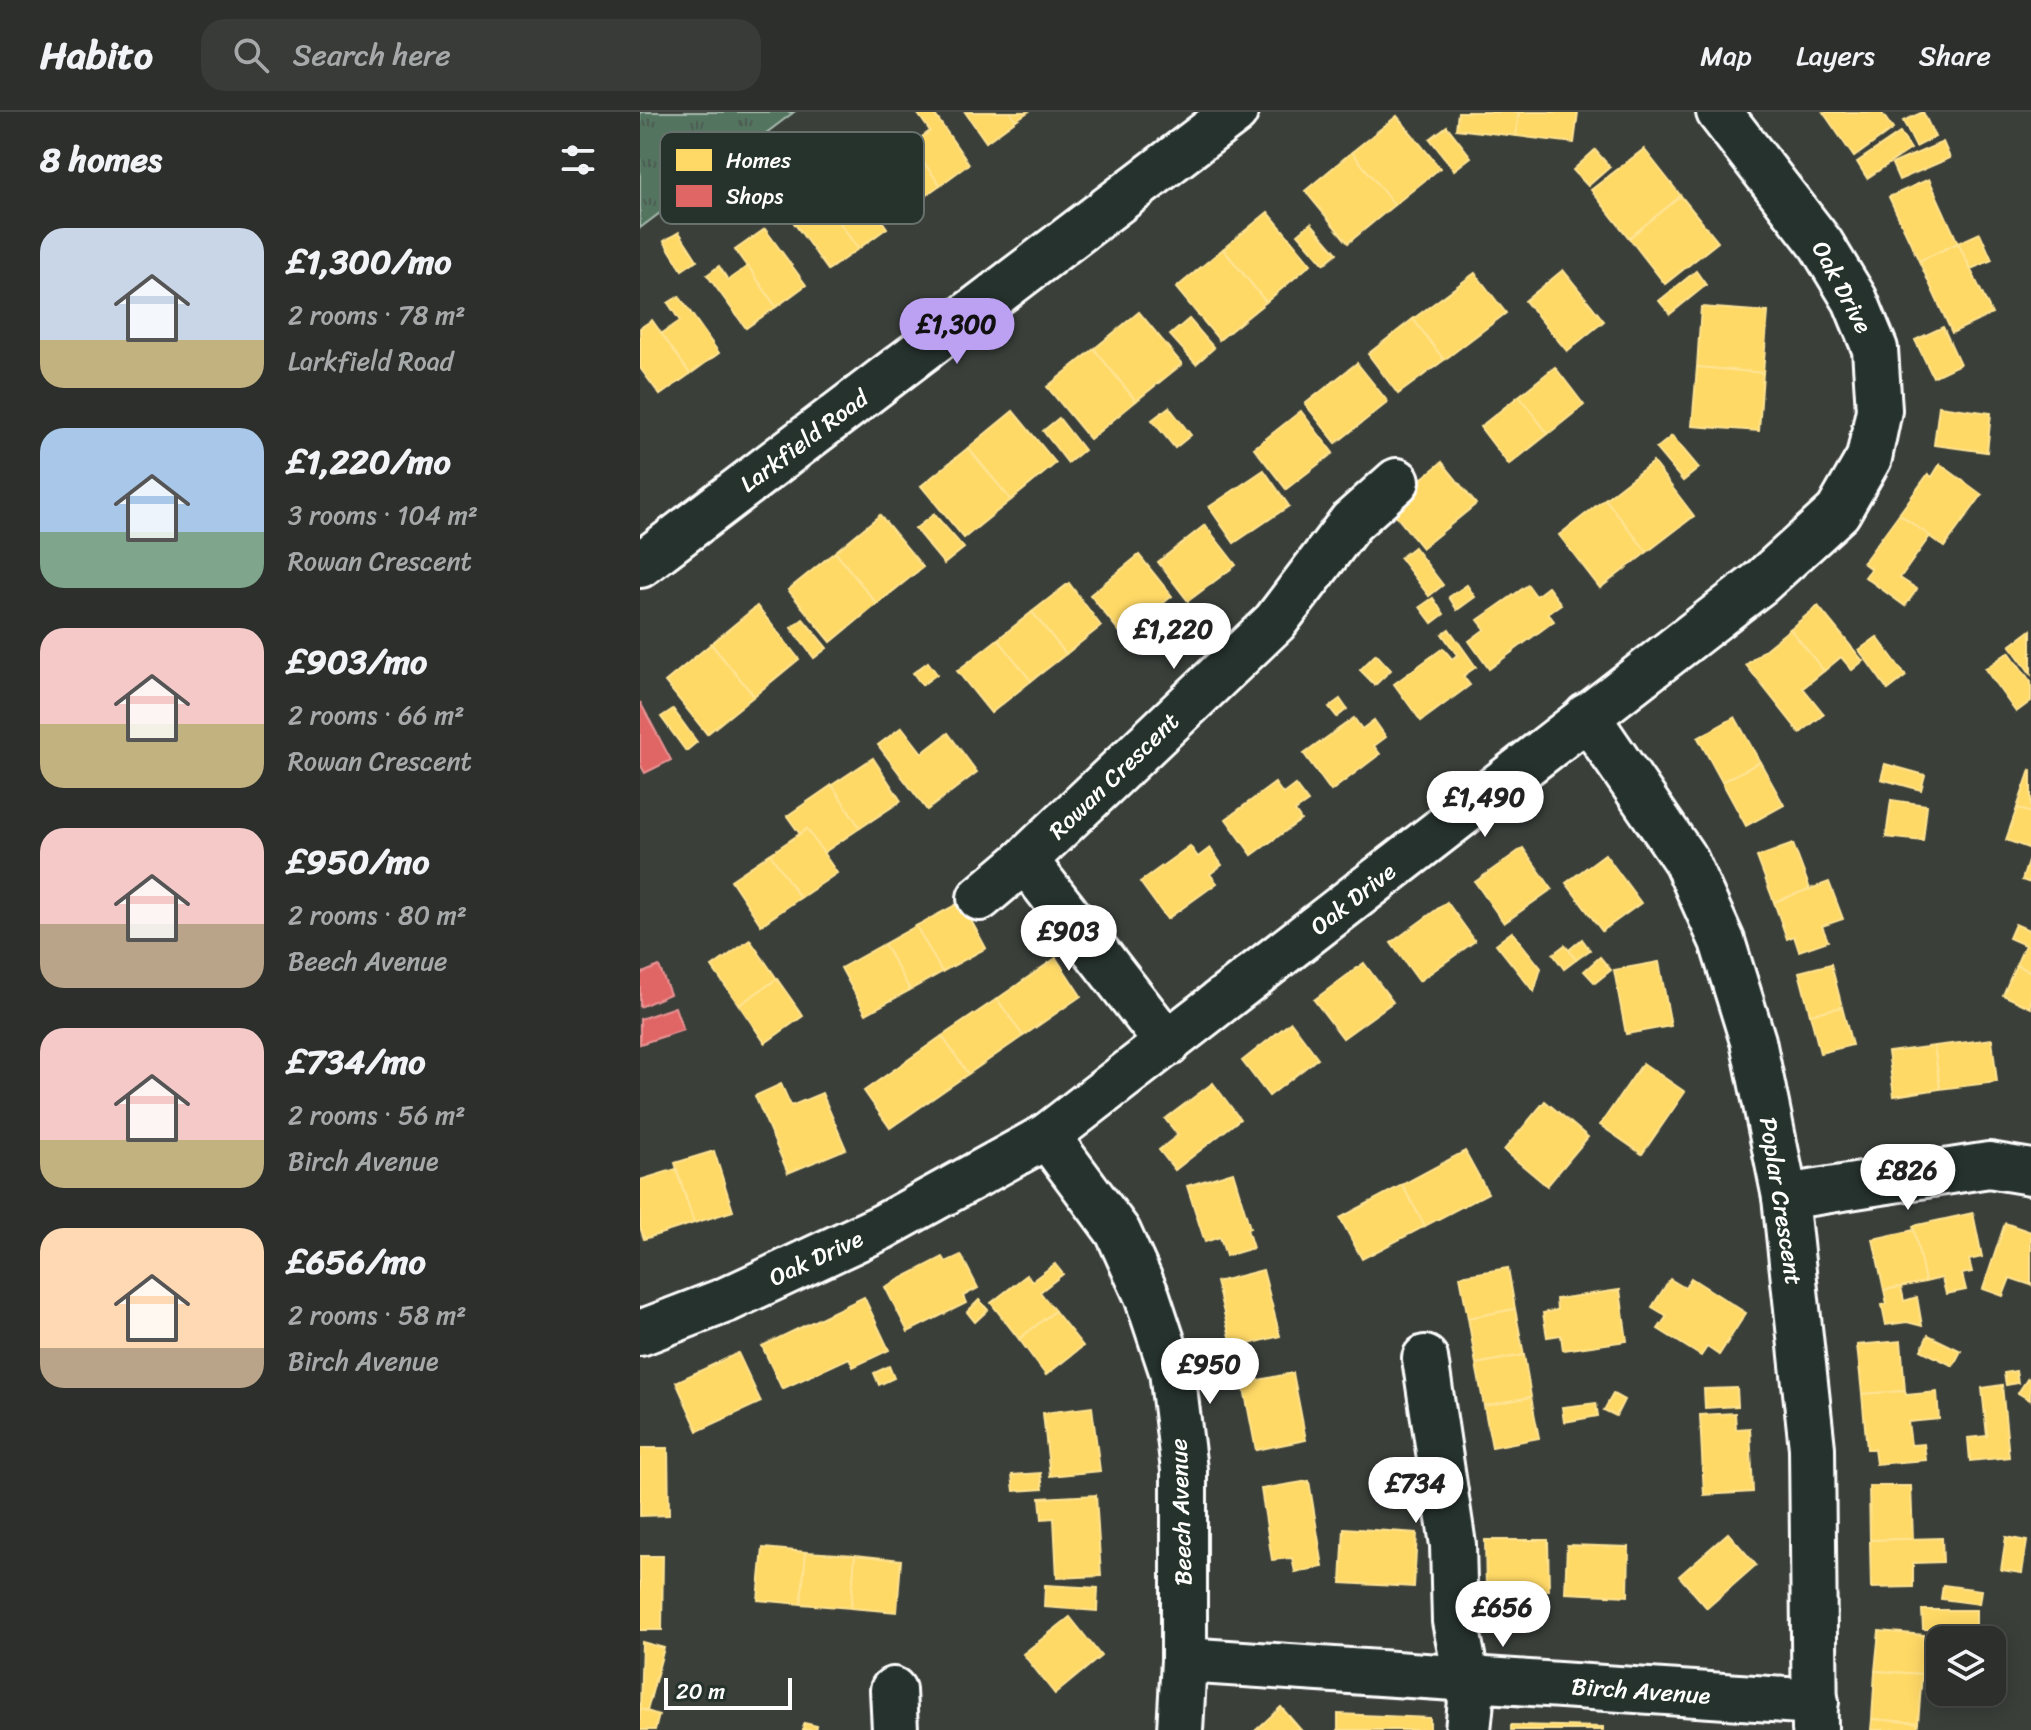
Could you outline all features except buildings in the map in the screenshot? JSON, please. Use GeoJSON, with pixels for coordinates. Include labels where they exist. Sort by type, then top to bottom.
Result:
{"type":"FeatureCollection","features":[{"type":"Feature","properties":{"kind":"street","name":"Larkfield Road"},"geometry":{"type":"LineString","coordinates":[[640,565],[1235,112]]}},
{"type":"Feature","properties":{"kind":"street","name":"Oak Drive"},"geometry":{"type":"LineString","coordinates":[[640,1333],[726,1300],[882,1227],[1047,1136],[1760,583],[1838,512],[1869,458],[1879,410],[1875,349],[1855,300],[1821,244],[1719,112]]}},
{"type":"Feature","properties":{"kind":"street","name":"Rowan Crescent"},"geometry":{"type":"LineString","coordinates":[[980,898],[1025,860],[1275,622],[1351,522],[1397,481]]}},
{"type":"Feature","properties":{"kind":"street","name":"Poplar Crescent"},"geometry":{"type":"LineString","coordinates":[[1587,716],[1686,861],[1722,941],[1753,1041],[1785,1197],[1812,1448],[1815,1716]]}},
{"type":"Feature","properties":{"kind":"street"},"geometry":{"type":"LineString","coordinates":[[1025,860],[1168,1044]]}},
{"type":"Feature","properties":{"kind":"street","name":"Beech Avenue"},"geometry":{"type":"LineString","coordinates":[[1047,1136],[1118,1232],[1147,1296],[1172,1371],[1184,1470],[1184,1660],[1180,1730]]}},
{"type":"Feature","properties":{"kind":"street"},"geometry":{"type":"LineString","coordinates":[[1785,1197],[1989,1165],[2031,1172]]}},
{"type":"Feature","properties":{"kind":"street"},"geometry":{"type":"LineString","coordinates":[[1425,1358],[1453,1545],[1455,1621],[1471,1701],[1468,1730]]}},
{"type":"Feature","properties":{"kind":"street","name":"Birch Avenue"},"geometry":{"type":"LineString","coordinates":[[1184,1660],[1467,1680],[1815,1716]]}},
{"type":"Feature","properties":{"kind":"green space"},"geometry":{"type":"Polygon","coordinates":[[[640,112],[794,112],[767,132],[660,132],[660,213],[640,228],[640,112]]]}}]}
